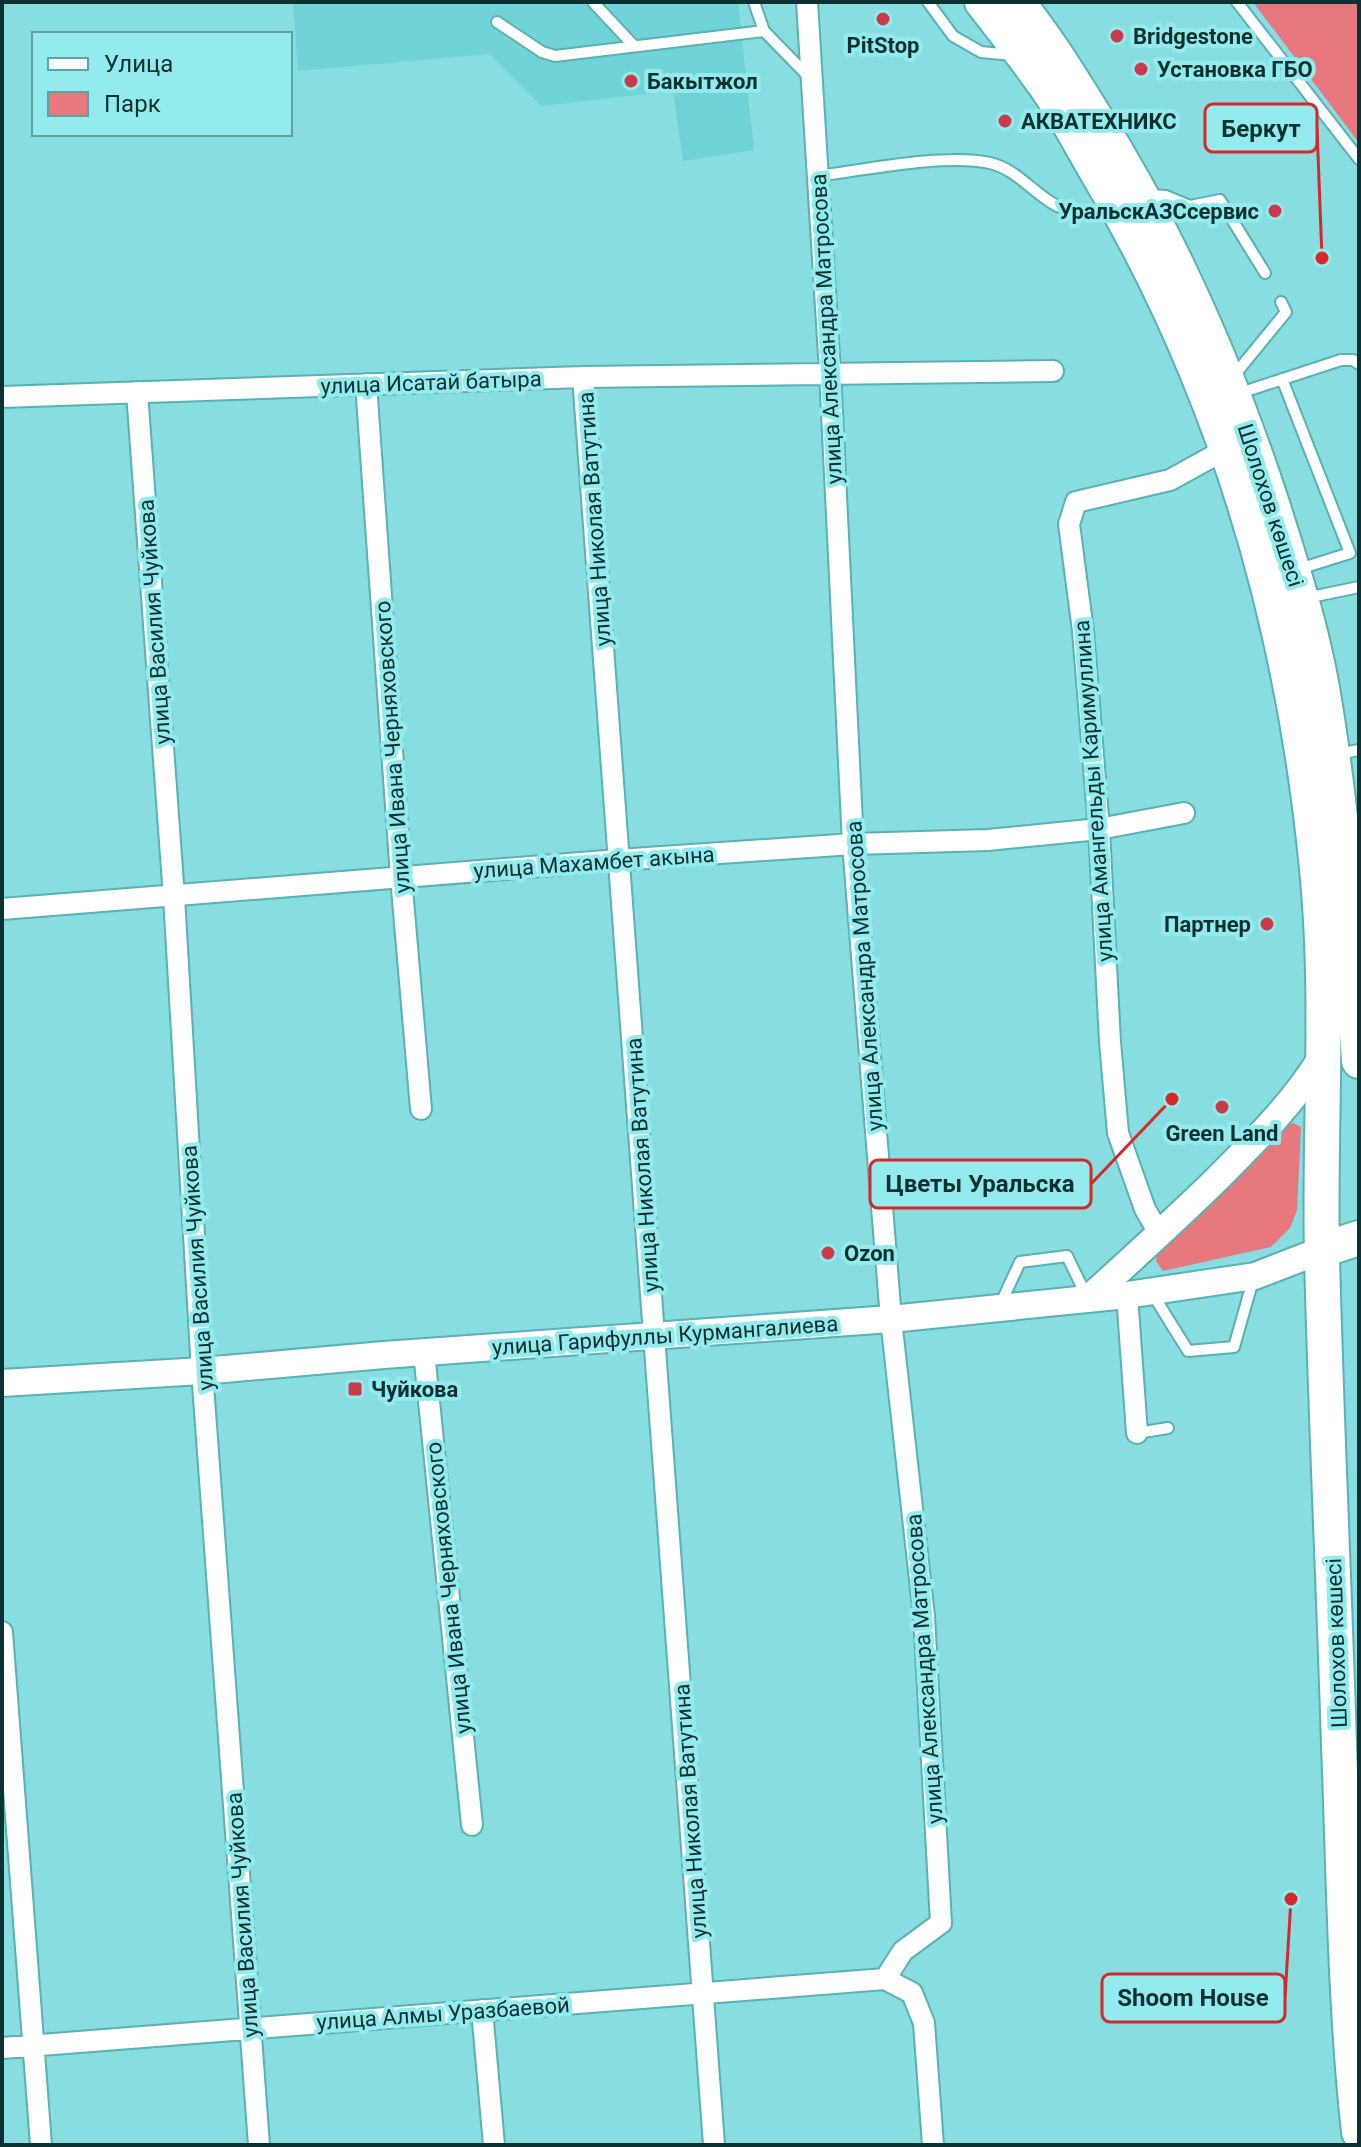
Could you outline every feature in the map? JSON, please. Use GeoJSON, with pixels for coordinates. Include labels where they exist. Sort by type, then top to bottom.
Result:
{"type":"FeatureCollection","features":[{"type":"Feature","properties":{"kind":"highway","name":"Шолохов көшесі"},"geometry":{"type":"LineString","coordinates":[[982,2],[1131,204],[1195,301],[1231,389],[1298,585],[1344,766],[1355,932],[1359,1061]]}},
{"type":"Feature","properties":{"kind":"highway","name":"Шолохов көшесі"},"geometry":{"type":"LineString","coordinates":[[1017,2],[1068,74],[1131,204],[1228,448],[1279,623],[1301,746],[1318,872],[1324,1052],[1322,1250],[1344,1886],[1354,2091],[1359,2132]]}},
{"type":"Feature","properties":{"kind":"highway"},"geometry":{"type":"LineString","coordinates":[[1322,1250],[1359,1238]]}},
{"type":"Feature","properties":{"kind":"street","name":"улица Александра Матросова"},"geometry":{"type":"LineString","coordinates":[[807,2],[830,372],[853,844],[891,1319],[924,1616],[941,1923],[903,1951],[885,1979]]}},
{"type":"Feature","properties":{"kind":"street","name":"улица Исатай батыра"},"geometry":{"type":"LineString","coordinates":[[2,397],[583,377],[1053,371]]}},
{"type":"Feature","properties":{"kind":"street","name":"улица Николая Ватутина"},"geometry":{"type":"LineString","coordinates":[[583,377],[714,2145]]}},
{"type":"Feature","properties":{"kind":"street","name":"улица Ивана Черняховского"},"geometry":{"type":"LineString","coordinates":[[366,384],[421,1109]]}},
{"type":"Feature","properties":{"kind":"street","name":"улица Василия Чуйкова"},"geometry":{"type":"LineString","coordinates":[[137,392],[174,897],[202,1371],[259,2145]]}},
{"type":"Feature","properties":{"kind":"street","name":"улица Амангельды Каримуллина"},"geometry":{"type":"LineString","coordinates":[[1160,1235],[1145,1209],[1118,1133],[1099,829],[1083,631],[1069,524],[1076,502],[1170,480],[1228,448]]}},
{"type":"Feature","properties":{"kind":"street","name":"улица Махамбет акына"},"geometry":{"type":"LineString","coordinates":[[2,909],[618,860],[853,844],[988,840],[1099,829],[1184,813]]}},
{"type":"Feature","properties":{"kind":"street"},"geometry":{"type":"LineString","coordinates":[[1088,1299],[1160,1235],[1274,1122],[1304,1086],[1324,1052]]}},
{"type":"Feature","properties":{"kind":"street","name":"улица Гарифуллы Курмангалиева"},"geometry":{"type":"LineString","coordinates":[[2,1383],[891,1319],[1139,1293],[1255,1276],[1322,1250]]}},
{"type":"Feature","properties":{"kind":"street"},"geometry":{"type":"LineString","coordinates":[[1137,1433],[1139,1293]]}},
{"type":"Feature","properties":{"kind":"street","name":"улица Ивана Черняховского"},"geometry":{"type":"LineString","coordinates":[[424,1352],[472,1825]]}},
{"type":"Feature","properties":{"kind":"street"},"geometry":{"type":"LineString","coordinates":[[2,1632],[41,2145]]}},
{"type":"Feature","properties":{"kind":"street"},"geometry":{"type":"LineString","coordinates":[[885,1979],[912,1993],[924,2023],[933,2145]]}},
{"type":"Feature","properties":{"kind":"street","name":"улица Алмы Уразбаевой"},"geometry":{"type":"LineString","coordinates":[[2,2048],[885,1979]]}},
{"type":"Feature","properties":{"kind":"street"},"geometry":{"type":"LineString","coordinates":[[482,2010],[494,2145]]}},
{"type":"Feature","properties":{"kind":"lane"},"geometry":{"type":"LineString","coordinates":[[593,2],[634,46]]}},
{"type":"Feature","properties":{"kind":"lane"},"geometry":{"type":"LineString","coordinates":[[754,2],[764,31],[811,78]]}},
{"type":"Feature","properties":{"kind":"lane"},"geometry":{"type":"LineString","coordinates":[[928,2],[953,36],[981,52],[1009,54],[1025,59]]}},
{"type":"Feature","properties":{"kind":"lane"},"geometry":{"type":"LineString","coordinates":[[1237,2],[1359,159]]}},
{"type":"Feature","properties":{"kind":"lane"},"geometry":{"type":"LineString","coordinates":[[497,22],[542,52],[555,56],[764,31]]}},
{"type":"Feature","properties":{"kind":"lane"},"geometry":{"type":"LineString","coordinates":[[817,176],[948,160],[991,163],[1019,177],[1054,205],[1084,213],[1166,196],[1190,206],[1220,200],[1265,273]]}},
{"type":"Feature","properties":{"kind":"lane"},"geometry":{"type":"LineString","coordinates":[[1231,389],[1286,312],[1281,302]]}},
{"type":"Feature","properties":{"kind":"lane"},"geometry":{"type":"LineString","coordinates":[[1231,389],[1282,379],[1341,360],[1353,360],[1359,364]]}},
{"type":"Feature","properties":{"kind":"lane"},"geometry":{"type":"LineString","coordinates":[[1282,379],[1355,552],[1298,585]]}},
{"type":"Feature","properties":{"kind":"lane"},"geometry":{"type":"LineString","coordinates":[[1298,585],[1359,587]]}},
{"type":"Feature","properties":{"kind":"lane"},"geometry":{"type":"LineString","coordinates":[[999,1308],[1020,1262],[1067,1256],[1088,1299]]}},
{"type":"Feature","properties":{"kind":"lane"},"geometry":{"type":"LineString","coordinates":[[1139,1293],[1188,1351],[1234,1347],[1255,1276]]}},
{"type":"Feature","properties":{"kind":"lane"},"geometry":{"type":"LineString","coordinates":[[1137,1433],[1168,1428]]}},
{"type":"Feature","properties":{"kind":"shaded area","name":"Бакытжол"},"geometry":{"type":"Polygon","coordinates":[[[293,2],[738,2],[754,150],[683,161],[673,91],[542,106],[489,54],[298,71],[293,2]]]}},
{"type":"Feature","properties":{"kind":"green space"},"geometry":{"type":"Polygon","coordinates":[[[1253,2],[1359,2],[1359,143],[1253,2]]]}},
{"type":"Feature","properties":{"kind":"green space"},"geometry":{"type":"Polygon","coordinates":[[[1293,1123],[1301,1127],[1297,1210],[1290,1228],[1271,1247],[1163,1271],[1156,1261],[1157,1249],[1281,1127],[1293,1123]]]}},
{"type":"Feature","properties":{"kind":"place","name":"PitStop"},"geometry":{"type":"Point","coordinates":[883,19]}},
{"type":"Feature","properties":{"kind":"place","name":"Bridgestone"},"geometry":{"type":"Point","coordinates":[1117,36]}},
{"type":"Feature","properties":{"kind":"place","name":"Установка ГБО"},"geometry":{"type":"Point","coordinates":[1141,69]}},
{"type":"Feature","properties":{"kind":"place","name":"Бакытжол"},"geometry":{"type":"Point","coordinates":[631,81]}},
{"type":"Feature","properties":{"kind":"place","name":"АКВАТЕХНИКС"},"geometry":{"type":"Point","coordinates":[1005,121]}},
{"type":"Feature","properties":{"kind":"place","name":"УральскАЗСсервис"},"geometry":{"type":"Point","coordinates":[1275,211]}},
{"type":"Feature","properties":{"kind":"place","name":"Беркут"},"geometry":{"type":"Point","coordinates":[1322,258]}},
{"type":"Feature","properties":{"kind":"place","name":"Партнер"},"geometry":{"type":"Point","coordinates":[1267,924]}},
{"type":"Feature","properties":{"kind":"place","name":"Цветы Уральска"},"geometry":{"type":"Point","coordinates":[1172,1099]}},
{"type":"Feature","properties":{"kind":"place","name":"Green Land"},"geometry":{"type":"Point","coordinates":[1222,1107]}},
{"type":"Feature","properties":{"kind":"place","name":"Ozon"},"geometry":{"type":"Point","coordinates":[828,1253]}},
{"type":"Feature","properties":{"kind":"place","name":"Чуйкова"},"geometry":{"type":"Point","coordinates":[355,1389]}},
{"type":"Feature","properties":{"kind":"place","name":"Shoom House"},"geometry":{"type":"Point","coordinates":[1291,1899]}}]}
